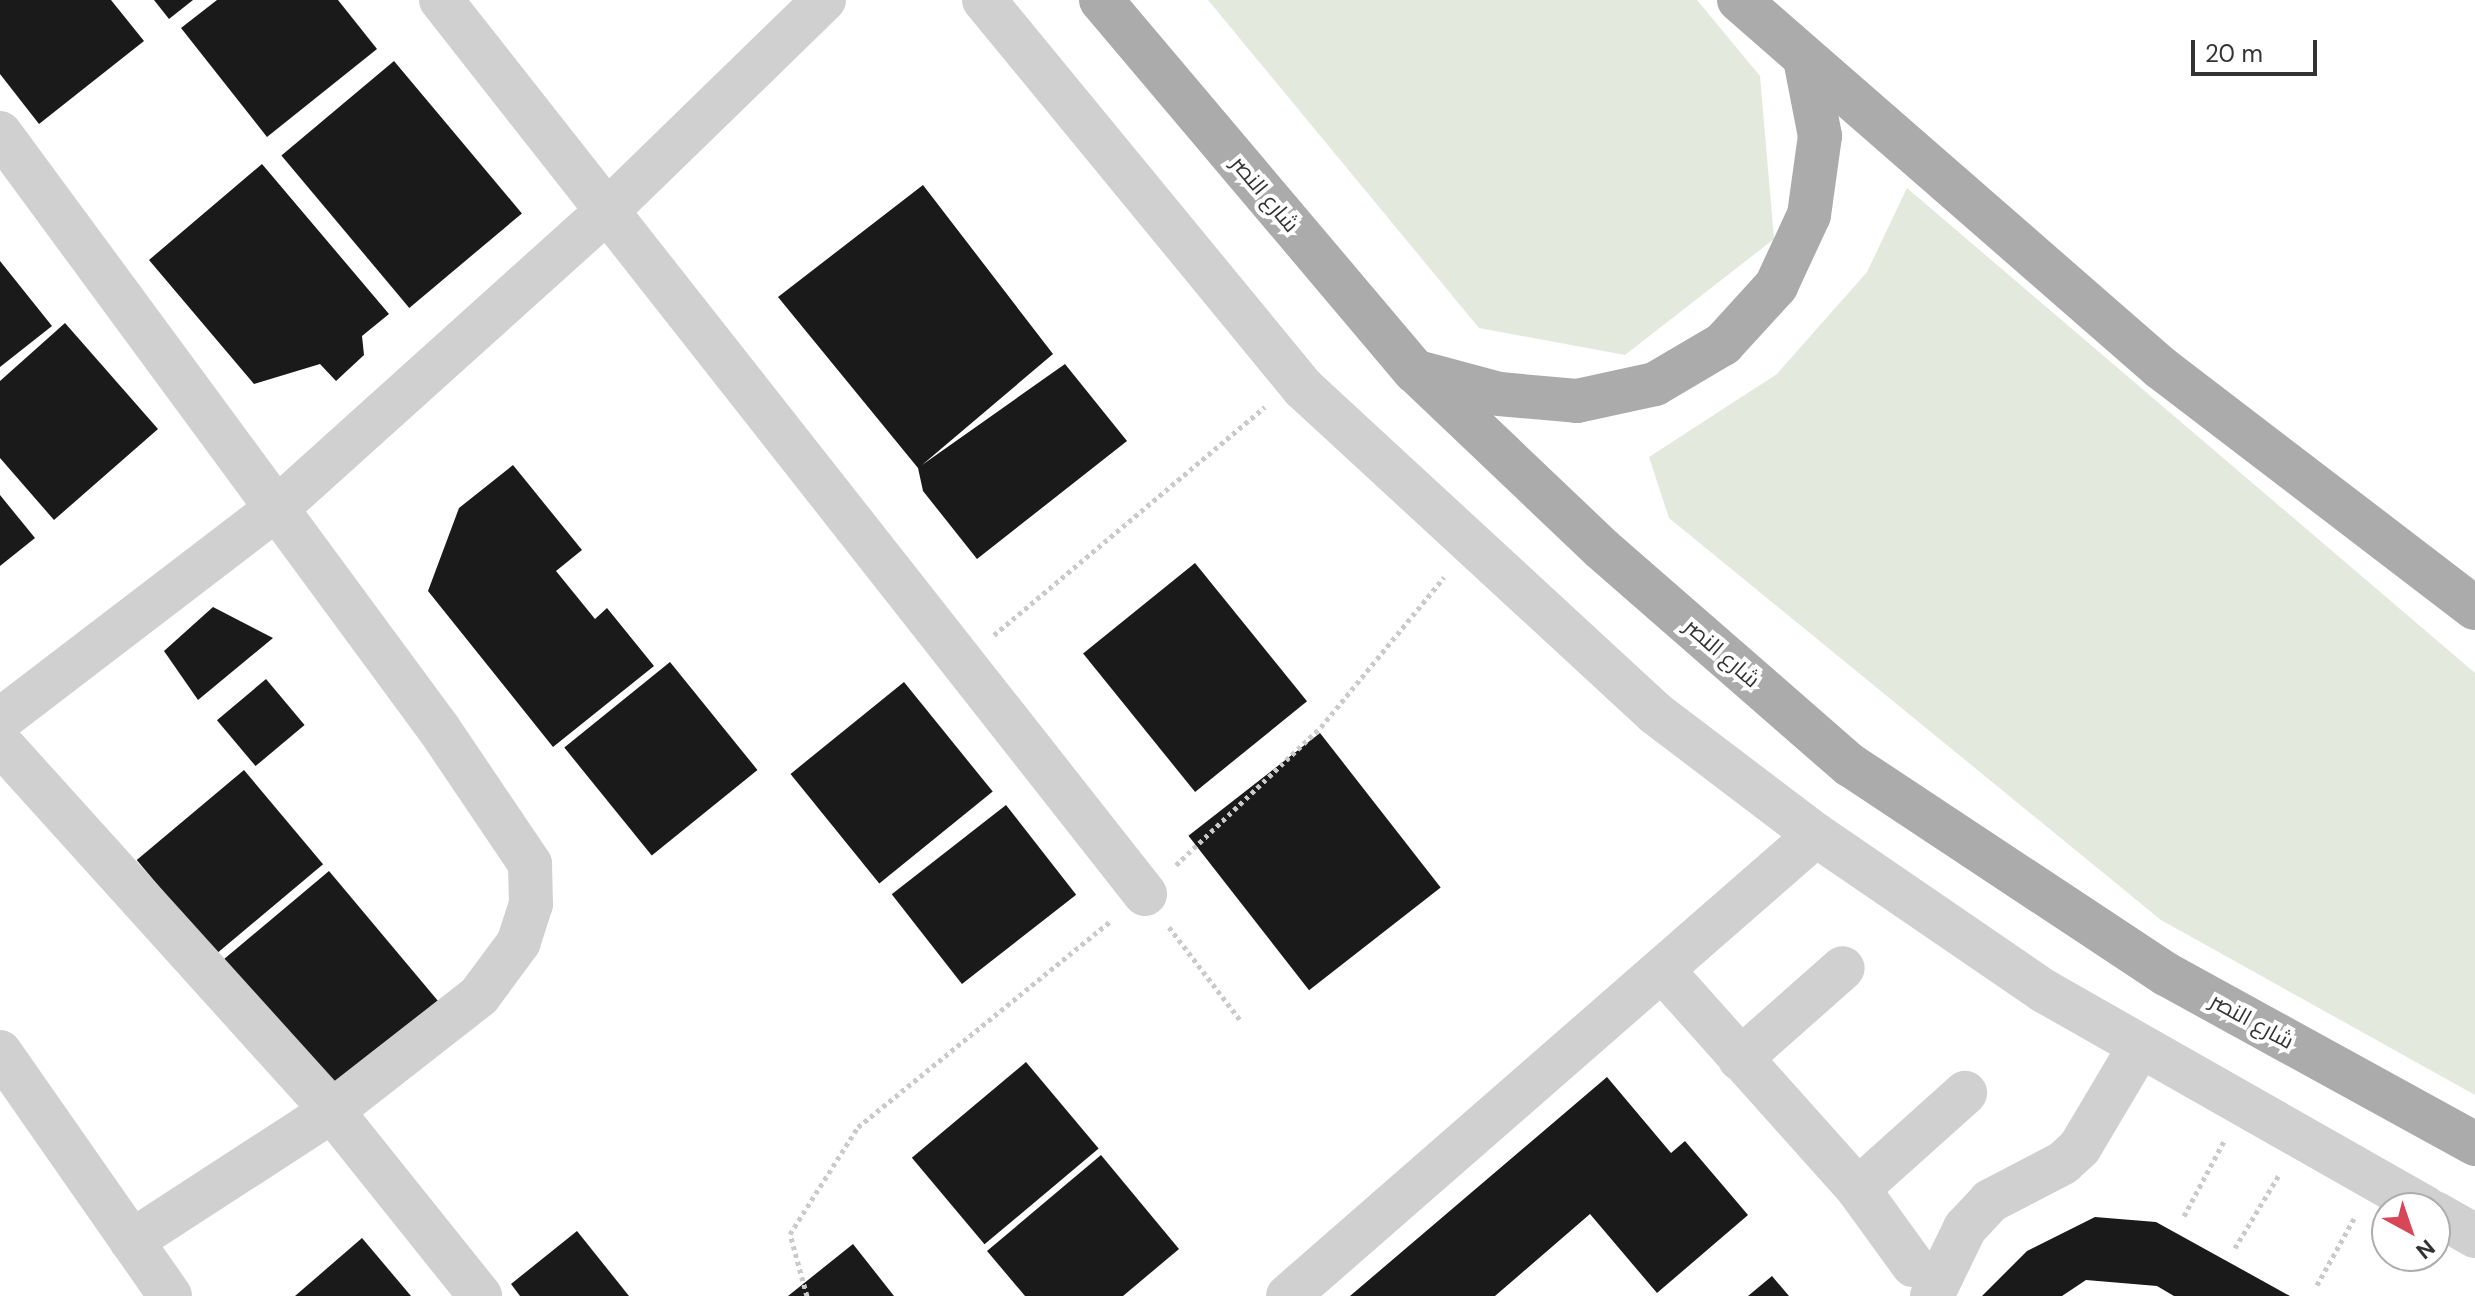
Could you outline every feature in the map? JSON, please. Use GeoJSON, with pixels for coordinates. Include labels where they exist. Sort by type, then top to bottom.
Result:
{"type":"FeatureCollection","features":[{"type":"Feature","properties":{"kind":"main road","name":"شارع النصر"},"geometry":{"type":"LineString","coordinates":[[1101,0],[1415,371],[1602,549],[1850,765],[2166,974],[2475,1144]]}},
{"type":"Feature","properties":{"kind":"main road"},"geometry":{"type":"LineString","coordinates":[[1739,0],[2161,368],[2475,608]]}},
{"type":"Feature","properties":{"kind":"main road"},"geometry":{"type":"LineString","coordinates":[[1415,371],[1499,394],[1577,401],[1655,384],[1723,344],[1776,286],[1809,215],[1820,136],[1805,59]]}},
{"type":"Feature","properties":{"kind":"street"},"geometry":{"type":"LineString","coordinates":[[441,0],[965,659],[1145,894]]}},
{"type":"Feature","properties":{"kind":"street"},"geometry":{"type":"LineString","coordinates":[[0,720],[275,510],[609,209],[824,0]]}},
{"type":"Feature","properties":{"kind":"street"},"geometry":{"type":"LineString","coordinates":[[984,0],[1296,380],[1470,546],[1655,713],[1816,835],[2044,991],[2397,1192]]}},
{"type":"Feature","properties":{"kind":"street"},"geometry":{"type":"LineString","coordinates":[[0,133],[530,864],[531,904],[519,942],[479,996],[332,1111],[132,1241]]}},
{"type":"Feature","properties":{"kind":"street"},"geometry":{"type":"LineString","coordinates":[[0,743],[332,1111],[480,1296]]}},
{"type":"Feature","properties":{"kind":"street"},"geometry":{"type":"LineString","coordinates":[[1288,1296],[1664,972],[1816,835]]}},
{"type":"Feature","properties":{"kind":"street"},"geometry":{"type":"LineString","coordinates":[[1740,1059],[1843,968]]}},
{"type":"Feature","properties":{"kind":"street"},"geometry":{"type":"LineString","coordinates":[[1664,972],[1858,1189],[1923,1281],[1990,1201],[2063,1163],[2080,1147],[2140,1046]]}},
{"type":"Feature","properties":{"kind":"street"},"geometry":{"type":"LineString","coordinates":[[0,1052],[170,1296]]}},
{"type":"Feature","properties":{"kind":"street"},"geometry":{"type":"LineString","coordinates":[[1858,1189],[1965,1093]]}},
{"type":"Feature","properties":{"kind":"path"},"geometry":{"type":"LineString","coordinates":[[965,659],[1296,380]]}},
{"type":"Feature","properties":{"kind":"path"},"geometry":{"type":"LineString","coordinates":[[807,1296],[790,1234],[858,1127],[1145,894],[1321,727],[1470,546]]}},
{"type":"Feature","properties":{"kind":"path"},"geometry":{"type":"LineString","coordinates":[[1145,894],[1240,1020]]}},
{"type":"Feature","properties":{"kind":"path"},"geometry":{"type":"LineString","coordinates":[[2184,1216],[2243,1105]]}},
{"type":"Feature","properties":{"kind":"path"},"geometry":{"type":"LineString","coordinates":[[2235,1248],[2301,1138]]}},
{"type":"Feature","properties":{"kind":"path"},"geometry":{"type":"LineString","coordinates":[[2317,1285],[2376,1180]]}},
{"type":"Feature","properties":{"kind":"shaded area"},"geometry":{"type":"Polygon","coordinates":[[[1208,0],[1697,0],[1760,76],[1774,239],[1625,355],[1479,328],[1208,0]]]}},
{"type":"Feature","properties":{"kind":"shaded area"},"geometry":{"type":"Polygon","coordinates":[[[1907,188],[2475,673],[2475,1095],[2161,920],[1669,518],[1649,457],[1777,374],[1867,272],[1907,188]]]}},
{"type":"Feature","properties":{"kind":"building"},"geometry":{"type":"Polygon","coordinates":[[[0,0],[111,0],[144,41],[39,124],[0,74],[0,0]]]}},
{"type":"Feature","properties":{"kind":"building"},"geometry":{"type":"Polygon","coordinates":[[[154,0],[193,0],[169,19],[154,0]]]}},
{"type":"Feature","properties":{"kind":"building"},"geometry":{"type":"Polygon","coordinates":[[[217,0],[338,0],[377,49],[267,137],[181,28],[217,0]]]}},
{"type":"Feature","properties":{"kind":"building"},"geometry":{"type":"Polygon","coordinates":[[[394,61],[522,213],[409,308],[281,155],[394,61]]]}},
{"type":"Feature","properties":{"kind":"building"},"geometry":{"type":"Polygon","coordinates":[[[262,164],[389,314],[362,336],[364,355],[336,381],[320,364],[254,384],[149,260],[262,164]]]}},
{"type":"Feature","properties":{"kind":"building"},"geometry":{"type":"Polygon","coordinates":[[[923,185],[1053,354],[922,465],[1065,364],[1127,441],[977,559],[923,491],[918,468],[778,297],[923,185]]]}},
{"type":"Feature","properties":{"kind":"building"},"geometry":{"type":"Polygon","coordinates":[[[0,261],[52,326],[0,367],[0,261]]]}},
{"type":"Feature","properties":{"kind":"building"},"geometry":{"type":"Polygon","coordinates":[[[65,323],[158,429],[54,520],[0,458],[0,381],[65,323]]]}},
{"type":"Feature","properties":{"kind":"building"},"geometry":{"type":"Polygon","coordinates":[[[513,465],[582,550],[556,571],[595,619],[607,608],[654,666],[553,747],[428,591],[459,508],[513,465]]]}},
{"type":"Feature","properties":{"kind":"building"},"geometry":{"type":"Polygon","coordinates":[[[0,495],[35,538],[0,566],[0,495]]]}},
{"type":"Feature","properties":{"kind":"building"},"geometry":{"type":"Polygon","coordinates":[[[1195,563],[1307,701],[1195,792],[1083,654],[1195,563]]]}},
{"type":"Feature","properties":{"kind":"building"},"geometry":{"type":"Polygon","coordinates":[[[213,607],[273,638],[198,700],[164,651],[213,607]]]}},
{"type":"Feature","properties":{"kind":"building"},"geometry":{"type":"Polygon","coordinates":[[[670,662],[757,770],[652,856],[564,748],[670,662]]]}},
{"type":"Feature","properties":{"kind":"building"},"geometry":{"type":"Polygon","coordinates":[[[266,679],[305,725],[256,766],[217,720],[266,679]]]}},
{"type":"Feature","properties":{"kind":"building"},"geometry":{"type":"Polygon","coordinates":[[[904,682],[993,792],[879,883],[791,774],[904,682]]]}},
{"type":"Feature","properties":{"kind":"building"},"geometry":{"type":"Polygon","coordinates":[[[1320,733],[1441,887],[1309,990],[1188,836],[1320,733]]]}},
{"type":"Feature","properties":{"kind":"building"},"geometry":{"type":"Polygon","coordinates":[[[244,770],[323,864],[216,954],[137,860],[244,770]]]}},
{"type":"Feature","properties":{"kind":"building"},"geometry":{"type":"Polygon","coordinates":[[[1006,805],[1076,895],[962,984],[892,894],[1006,805]]]}},
{"type":"Feature","properties":{"kind":"building"},"geometry":{"type":"Polygon","coordinates":[[[329,871],[438,1001],[331,1091],[222,961],[329,871]]]}},
{"type":"Feature","properties":{"kind":"building"},"geometry":{"type":"Polygon","coordinates":[[[1026,1062],[1099,1149],[984,1244],[912,1158],[1026,1062]]]}},
{"type":"Feature","properties":{"kind":"building"},"geometry":{"type":"Polygon","coordinates":[[[1607,1077],[1671,1153],[1685,1141],[1748,1215],[1657,1293],[1590,1214],[1495,1296],[1350,1296],[1607,1077]]]}},
{"type":"Feature","properties":{"kind":"building"},"geometry":{"type":"Polygon","coordinates":[[[1101,1155],[1179,1249],[1123,1296],[1025,1296],[987,1251],[1101,1155]]]}},
{"type":"Feature","properties":{"kind":"building"},"geometry":{"type":"Polygon","coordinates":[[[2095,1217],[2156,1222],[2290,1296],[2174,1296],[2157,1286],[2086,1280],[2062,1296],[1982,1296],[2027,1251],[2095,1217]]]}},
{"type":"Feature","properties":{"kind":"building"},"geometry":{"type":"Polygon","coordinates":[[[577,1231],[629,1296],[520,1296],[511,1284],[577,1231]]]}},
{"type":"Feature","properties":{"kind":"building"},"geometry":{"type":"Polygon","coordinates":[[[362,1238],[411,1296],[295,1296],[362,1238]]]}},
{"type":"Feature","properties":{"kind":"building"},"geometry":{"type":"Polygon","coordinates":[[[853,1244],[894,1296],[788,1296],[853,1244]]]}},
{"type":"Feature","properties":{"kind":"building"},"geometry":{"type":"Polygon","coordinates":[[[1772,1276],[1789,1296],[1748,1296],[1772,1276]]]}}]}
